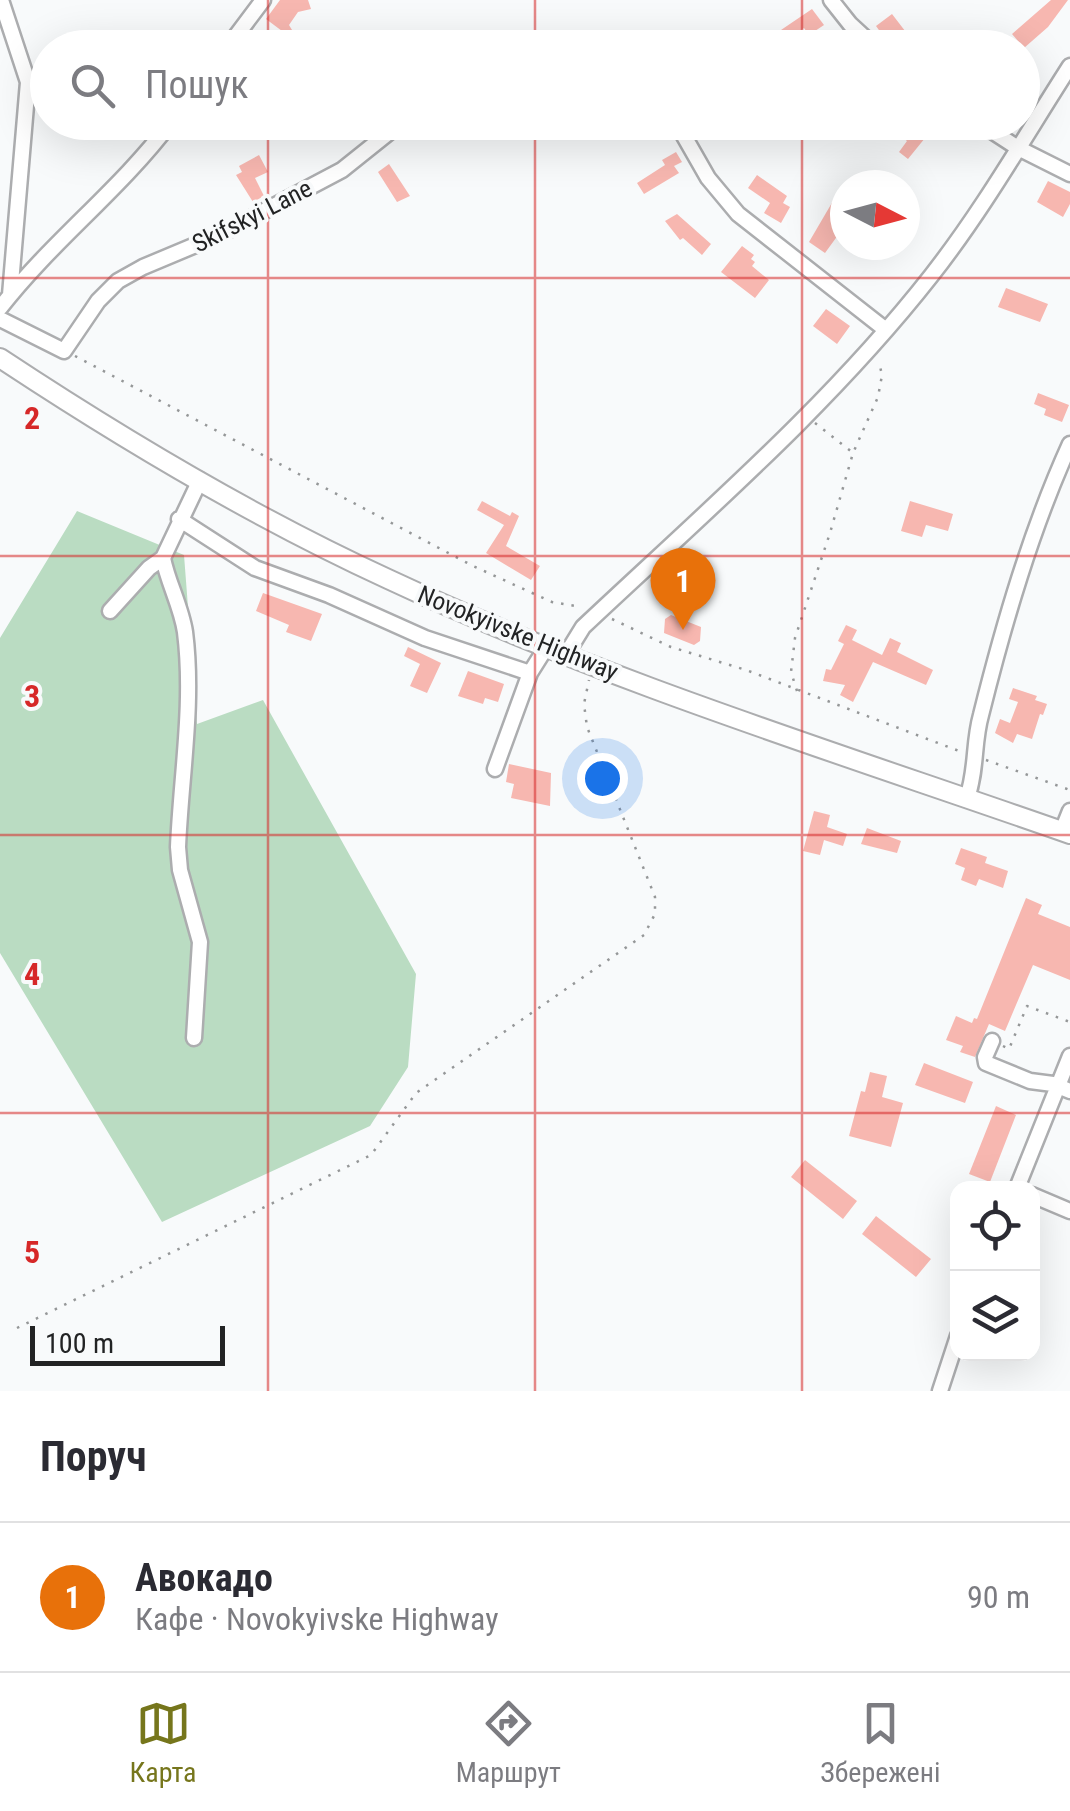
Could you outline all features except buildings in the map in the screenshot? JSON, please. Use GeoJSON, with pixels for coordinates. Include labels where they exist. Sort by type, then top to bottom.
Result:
{"type":"FeatureCollection","features":[{"type":"Feature","properties":{"kind":"main road","name":"Novokyivske Highway"},"geometry":{"type":"LineString","coordinates":[[0,358],[282,527],[385,578],[566,654],[1066,832]]}},
{"type":"Feature","properties":{"kind":"street"},"geometry":{"type":"LineString","coordinates":[[1,0],[28,82],[10,295]]}},
{"type":"Feature","properties":{"kind":"street"},"geometry":{"type":"LineString","coordinates":[[240,30],[263,0]]}},
{"type":"Feature","properties":{"kind":"street"},"geometry":{"type":"LineString","coordinates":[[831,0],[857,30]]}},
{"type":"Feature","properties":{"kind":"street"},"geometry":{"type":"LineString","coordinates":[[1040,113],[1070,66]]}},
{"type":"Feature","properties":{"kind":"street"},"geometry":{"type":"LineString","coordinates":[[0,308],[158,140]]}},
{"type":"Feature","properties":{"kind":"street","name":"Skifskyi Lane"},"geometry":{"type":"LineString","coordinates":[[64,351],[98,301],[130,273],[218,236],[342,170],[380,140]]}},
{"type":"Feature","properties":{"kind":"street"},"geometry":{"type":"LineString","coordinates":[[686,140],[708,178],[738,214],[886,330]]}},
{"type":"Feature","properties":{"kind":"street"},"geometry":{"type":"LineString","coordinates":[[1006,140],[1070,174]]}},
{"type":"Feature","properties":{"kind":"street"},"geometry":{"type":"LineString","coordinates":[[566,654],[577,635],[598,613],[806,417],[872,347],[950,252],[1023,140]]}},
{"type":"Feature","properties":{"kind":"street"},"geometry":{"type":"LineString","coordinates":[[0,320],[64,351]]}},
{"type":"Feature","properties":{"kind":"street"},"geometry":{"type":"LineString","coordinates":[[967,798],[974,776],[979,722],[1020,579],[1070,444]]}},
{"type":"Feature","properties":{"kind":"street"},"geometry":{"type":"LineString","coordinates":[[110,611],[149,568],[164,558],[200,480]]}},
{"type":"Feature","properties":{"kind":"street"},"geometry":{"type":"LineString","coordinates":[[179,520],[256,568],[425,638],[530,673]]}},
{"type":"Feature","properties":{"kind":"street"},"geometry":{"type":"LineString","coordinates":[[164,558],[182,614],[186,650],[188,705],[178,847],[180,870],[200,942],[194,1038]]}},
{"type":"Feature","properties":{"kind":"street"},"geometry":{"type":"LineString","coordinates":[[495,769],[530,673],[547,646]]}},
{"type":"Feature","properties":{"kind":"street"},"geometry":{"type":"LineString","coordinates":[[1066,832],[1070,811]]}},
{"type":"Feature","properties":{"kind":"street"},"geometry":{"type":"LineString","coordinates":[[992,1041],[986,1063],[1036,1084],[1064,1088]]}},
{"type":"Feature","properties":{"kind":"street"},"geometry":{"type":"LineString","coordinates":[[1020,1181],[1064,1088],[1070,1056]]}},
{"type":"Feature","properties":{"kind":"street"},"geometry":{"type":"LineString","coordinates":[[1040,1198],[1070,1210]]}},
{"type":"Feature","properties":{"kind":"street"},"geometry":{"type":"LineString","coordinates":[[940,1391],[950,1360]]}},
{"type":"Feature","properties":{"kind":"path"},"geometry":{"type":"LineString","coordinates":[[798,692],[790,672],[793,646],[853,453],[882,385],[881,366],[872,347]]}},
{"type":"Feature","properties":{"kind":"path"},"geometry":{"type":"LineString","coordinates":[[64,351],[473,566],[544,599],[598,613],[671,646],[1070,790]]}},
{"type":"Feature","properties":{"kind":"path"},"geometry":{"type":"LineString","coordinates":[[806,417],[853,453]]}},
{"type":"Feature","properties":{"kind":"path"},"geometry":{"type":"LineString","coordinates":[[17,1328],[372,1155],[416,1092],[644,934],[654,914],[652,887],[587,728],[585,696],[594,664]]}},
{"type":"Feature","properties":{"kind":"path"},"geometry":{"type":"LineString","coordinates":[[992,1041],[1010,1049],[1027,1006],[1070,1022]]}},
{"type":"Feature","properties":{"kind":"green space"},"geometry":{"type":"Polygon","coordinates":[[[77,511],[184,555],[197,724],[263,700],[416,974],[408,1067],[370,1126],[162,1222],[0,953],[0,638],[77,511]]]}},
{"type":"Feature","properties":{"kind":"place","name":"Авокадо"},"geometry":{"type":"Point","coordinates":[683,630]}}]}
